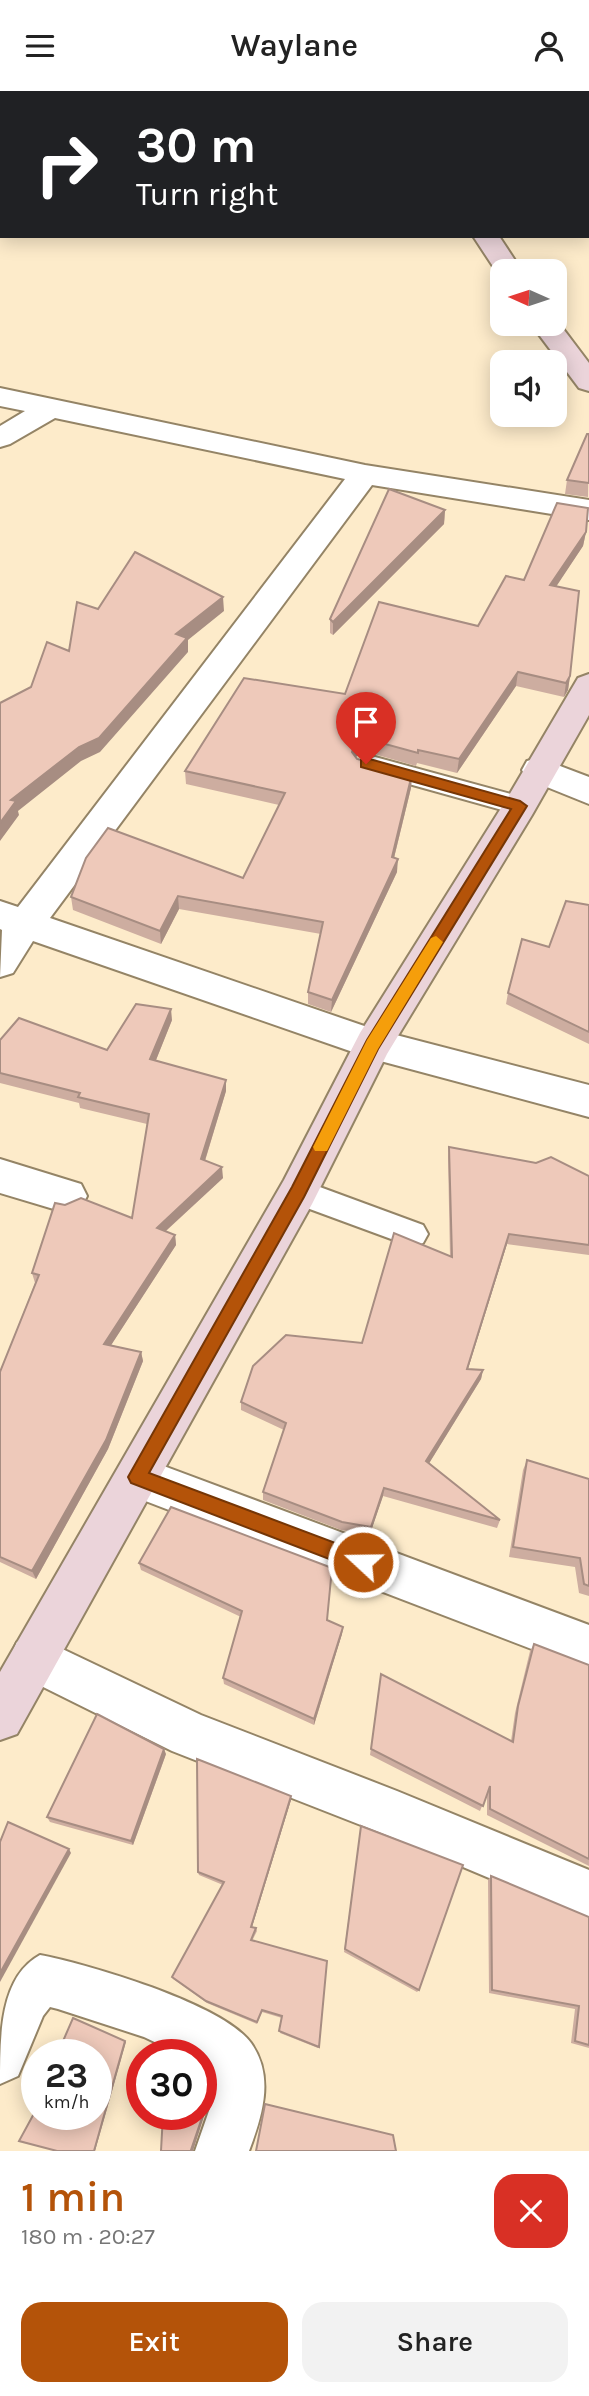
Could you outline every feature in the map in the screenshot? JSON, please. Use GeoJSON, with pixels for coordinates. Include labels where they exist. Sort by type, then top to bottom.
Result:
{"type":"FeatureCollection","features":[{"type":"Feature","properties":{"kind":"main road"},"geometry":{"type":"LineString","coordinates":[[487,238],[501,259]]}},
{"type":"Feature","properties":{"kind":"main road"},"geometry":{"type":"LineString","coordinates":[[554,336],[589,382]]}},
{"type":"Feature","properties":{"kind":"main road"},"geometry":{"type":"LineString","coordinates":[[0,1717],[298,1192],[373,1044],[520,806],[589,686]]}},
{"type":"Feature","properties":{"kind":"street"},"geometry":{"type":"LineString","coordinates":[[0,397],[365,474],[589,510]]}},
{"type":"Feature","properties":{"kind":"street"},"geometry":{"type":"LineString","coordinates":[[0,438],[51,408]]}},
{"type":"Feature","properties":{"kind":"street"},"geometry":{"type":"LineString","coordinates":[[0,963],[13,919],[365,474]]}},
{"type":"Feature","properties":{"kind":"street"},"geometry":{"type":"LineString","coordinates":[[539,770],[589,791]]}},
{"type":"Feature","properties":{"kind":"street"},"geometry":{"type":"LineString","coordinates":[[13,919],[373,1044],[589,1101]]}},
{"type":"Feature","properties":{"kind":"street"},"geometry":{"type":"LineString","coordinates":[[0,1176],[68,1195]]}},
{"type":"Feature","properties":{"kind":"street"},"geometry":{"type":"LineString","coordinates":[[137,1477],[589,1648]]}},
{"type":"Feature","properties":{"kind":"street"},"geometry":{"type":"LineString","coordinates":[[33,1658],[189,1734],[397,1815],[589,1895]]}},
{"type":"Feature","properties":{"kind":"street"},"geometry":{"type":"LineString","coordinates":[[0,2058],[24,1999],[40,1980],[61,1982],[131,2005],[221,2047],[233,2060],[238,2080],[239,2103],[222,2151]]}},
{"type":"Feature","properties":{"kind":"lane"},"geometry":{"type":"LineString","coordinates":[[366,764],[520,806]]}},
{"type":"Feature","properties":{"kind":"lane"},"geometry":{"type":"LineString","coordinates":[[298,1192],[413,1234]]}},
{"type":"Feature","properties":{"kind":"building"},"geometry":{"type":"Polygon","coordinates":[[[587,434],[589,483],[567,480],[587,434]]]}},
{"type":"Feature","properties":{"kind":"building"},"geometry":{"type":"Polygon","coordinates":[[[389,489],[445,510],[333,622],[330,619],[389,489]]]}},
{"type":"Feature","properties":{"kind":"building"},"geometry":{"type":"Polygon","coordinates":[[[557,503],[588,508],[586,532],[550,585],[579,591],[570,676],[566,683],[518,672],[459,759],[418,750],[418,753],[367,739],[355,743],[352,752],[357,759],[412,774],[392,857],[398,859],[332,1000],[308,992],[323,922],[178,896],[160,931],[71,897],[86,858],[108,828],[243,878],[285,793],[185,771],[244,678],[345,694],[379,602],[478,626],[506,576],[524,580],[557,503]]]}},
{"type":"Feature","properties":{"kind":"building"},"geometry":{"type":"Polygon","coordinates":[[[135,552],[223,597],[176,634],[187,638],[99,738],[79,747],[11,800],[16,801],[0,823],[0,703],[31,687],[47,642],[69,651],[77,602],[98,609],[135,552]]]}},
{"type":"Feature","properties":{"kind":"building"},"geometry":{"type":"Polygon","coordinates":[[[566,901],[589,905],[589,1032],[508,993],[522,939],[549,947],[566,901]]]}},
{"type":"Feature","properties":{"kind":"building"},"geometry":{"type":"Polygon","coordinates":[[[136,1004],[171,1009],[150,1059],[226,1080],[201,1159],[222,1167],[157,1228],[175,1235],[104,1344],[141,1352],[106,1440],[32,1571],[0,1557],[0,1372],[39,1275],[32,1273],[55,1203],[65,1205],[81,1198],[132,1218],[149,1114],[78,1097],[80,1093],[0,1073],[0,1040],[19,1018],[107,1050],[136,1004]]]}},
{"type":"Feature","properties":{"kind":"building"},"geometry":{"type":"Polygon","coordinates":[[[449,1147],[536,1163],[551,1157],[589,1176],[589,1245],[509,1234],[467,1369],[483,1370],[426,1461],[500,1520],[384,1488],[371,1527],[342,1522],[263,1492],[286,1423],[241,1402],[253,1366],[286,1335],[362,1343],[394,1233],[452,1257],[449,1147]]]}},
{"type":"Feature","properties":{"kind":"building"},"geometry":{"type":"Polygon","coordinates":[[[527,1460],[589,1479],[589,1586],[584,1584],[580,1558],[513,1547],[527,1460]]]}},
{"type":"Feature","properties":{"kind":"building"},"geometry":{"type":"Polygon","coordinates":[[[171,1507],[332,1568],[327,1620],[343,1627],[314,1719],[223,1678],[242,1611],[139,1563],[171,1507]]]}},
{"type":"Feature","properties":{"kind":"building"},"geometry":{"type":"Polygon","coordinates":[[[534,1644],[589,1665],[589,1859],[490,1809],[490,1786],[483,1806],[371,1749],[381,1674],[513,1742],[518,1706],[534,1644]]]}},
{"type":"Feature","properties":{"kind":"building"},"geometry":{"type":"Polygon","coordinates":[[[97,1714],[164,1749],[131,1841],[47,1817],[97,1714]]]}},
{"type":"Feature","properties":{"kind":"building"},"geometry":{"type":"Polygon","coordinates":[[[197,1759],[291,1796],[251,1927],[256,1928],[251,1940],[327,1961],[319,2047],[279,2031],[282,2016],[262,2010],[257,2022],[206,2001],[172,1977],[224,1882],[198,1872],[197,1759]]]}},
{"type":"Feature","properties":{"kind":"building"},"geometry":{"type":"Polygon","coordinates":[[[8,1822],[69,1849],[0,1973],[0,1842],[8,1822]]]}},
{"type":"Feature","properties":{"kind":"building"},"geometry":{"type":"Polygon","coordinates":[[[361,1826],[463,1865],[419,1990],[345,1949],[361,1826]]]}},
{"type":"Feature","properties":{"kind":"building"},"geometry":{"type":"Polygon","coordinates":[[[491,1876],[589,1917],[589,2045],[575,2041],[579,2006],[492,1990],[491,1876]]]}},
{"type":"Feature","properties":{"kind":"building"},"geometry":{"type":"Polygon","coordinates":[[[73,2018],[125,2041],[112,2087],[112,2039],[64,2039],[73,2018]]]}},
{"type":"Feature","properties":{"kind":"building"},"geometry":{"type":"Polygon","coordinates":[[[265,2104],[393,2135],[396,2151],[256,2151],[265,2104]]]}},
{"type":"Feature","properties":{"kind":"building"},"geometry":{"type":"Polygon","coordinates":[[[25,2130],[100,2130],[94,2151],[57,2151],[19,2141],[25,2130]]]}},
{"type":"Feature","properties":{"kind":"building"},"geometry":{"type":"Polygon","coordinates":[[[162,2130],[198,2130],[192,2151],[161,2151],[162,2130]]]}},
{"type":"Feature","properties":{"kind":"slow traffic"},"geometry":{"type":"LineString","coordinates":[[321,1147],[373,1044],[436,942]]}},
{"type":"Feature","properties":{"kind":"route"},"geometry":{"type":"LineString","coordinates":[[363,1562],[137,1477],[298,1192],[373,1044],[520,806],[366,764]]}}]}
